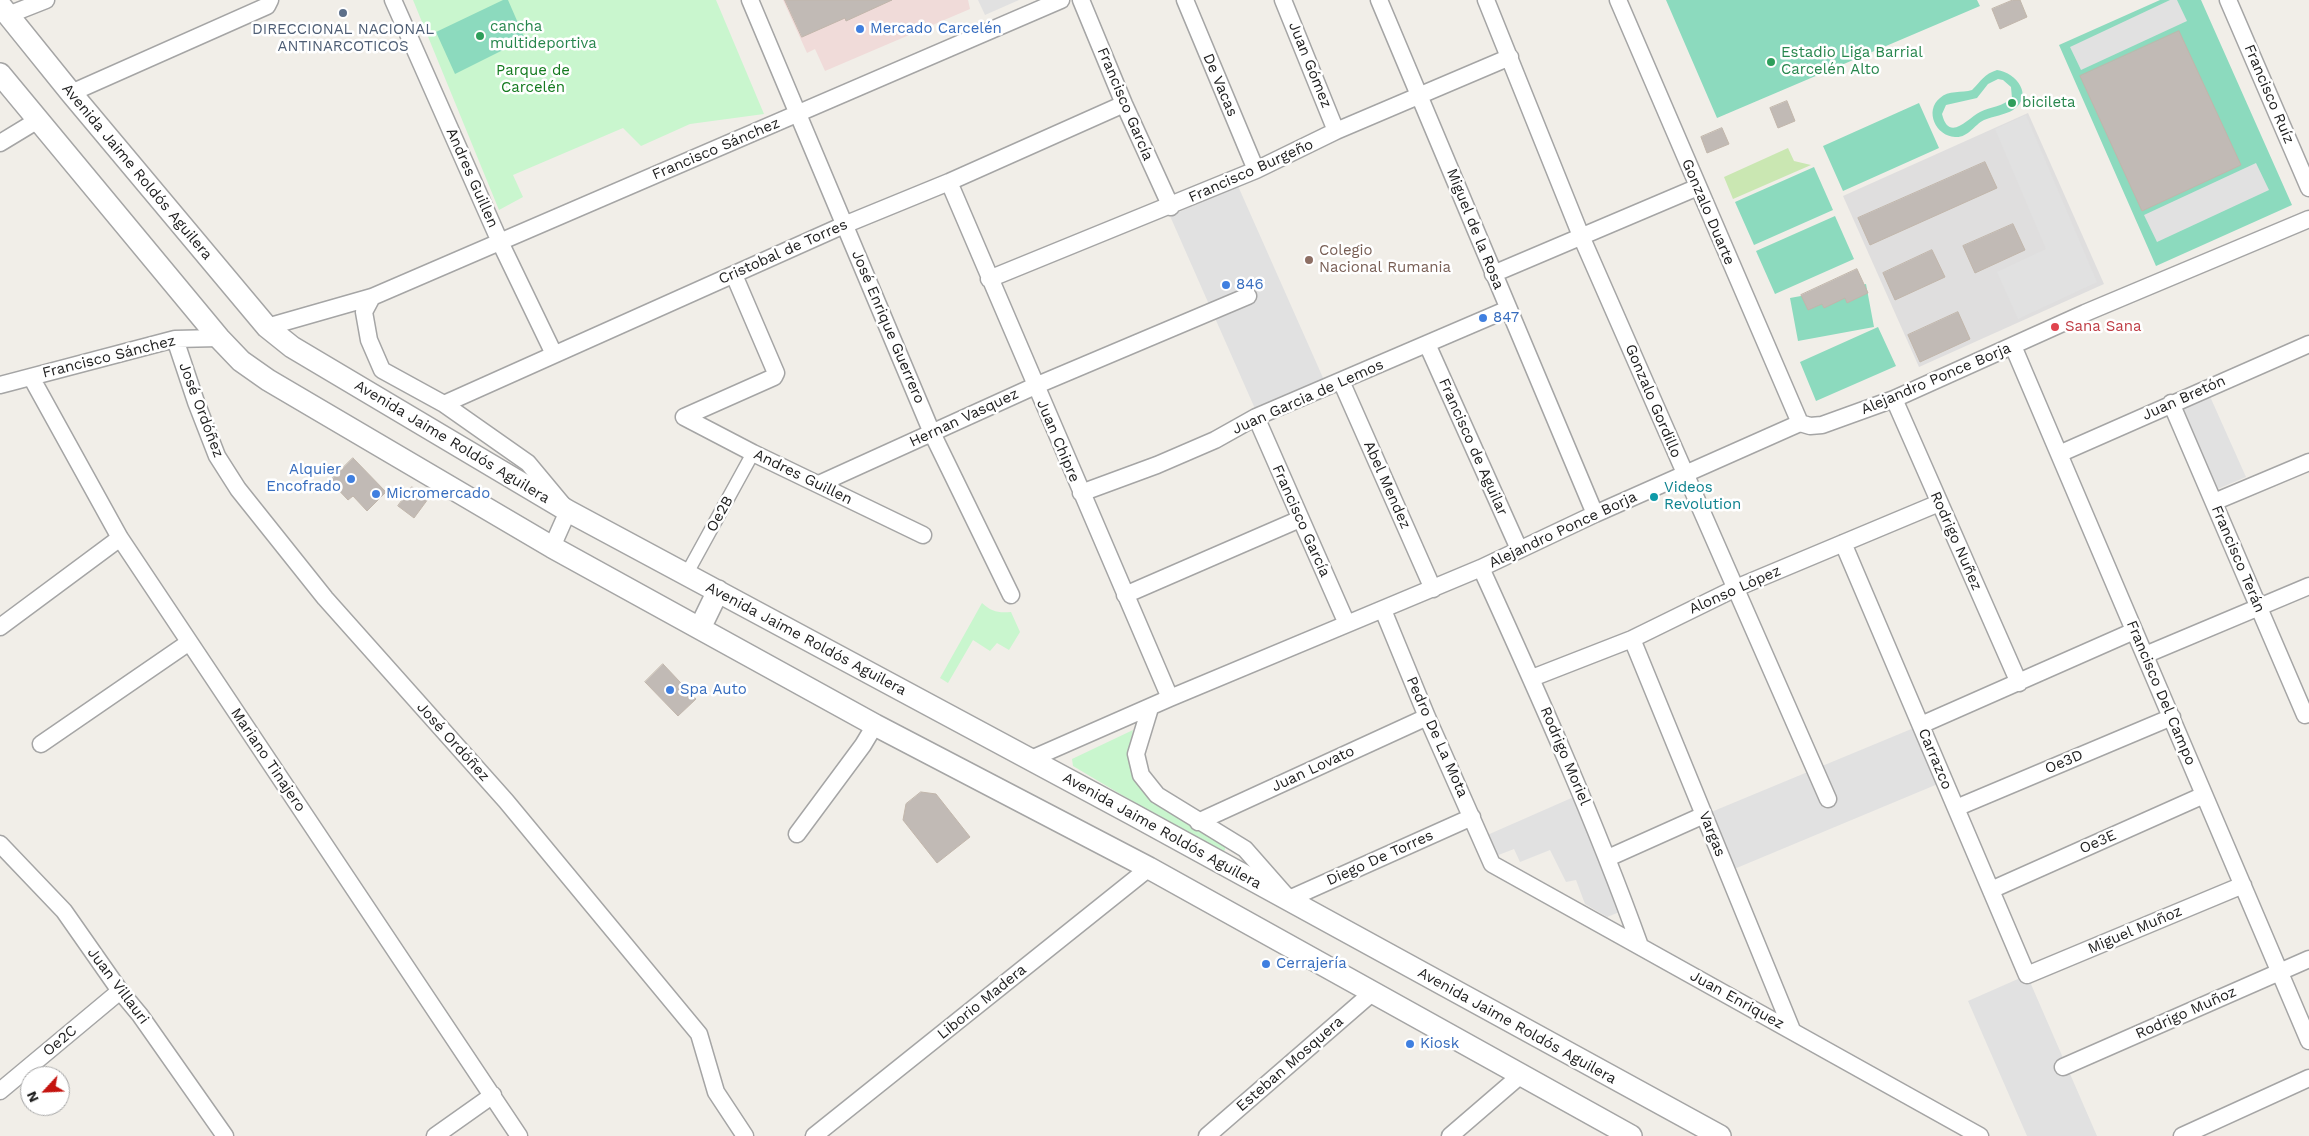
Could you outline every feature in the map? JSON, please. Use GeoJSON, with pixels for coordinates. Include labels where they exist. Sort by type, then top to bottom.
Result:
{"type":"FeatureCollection","features":[{"type":"Feature","properties":{"kind":"street"},"geometry":{"type":"LineString","coordinates":[[4,10],[46,0]]}},
{"type":"Feature","properties":{"kind":"street","name":"Andres Guillen"},"geometry":{"type":"LineString","coordinates":[[393,0],[500,242],[554,354]]}},
{"type":"Feature","properties":{"kind":"street","name":"José Enrique Guerrero"},"geometry":{"type":"LineString","coordinates":[[750,0],[932,432],[1011,595]]}},
{"type":"Feature","properties":{"kind":"street","name":"Francisco Sánchez"},"geometry":{"type":"LineString","coordinates":[[267,326],[372,297],[1060,0]]}},
{"type":"Feature","properties":{"kind":"street","name":"Francisco García"},"geometry":{"type":"LineString","coordinates":[[1081,0],[1124,104],[1170,207]]}},
{"type":"Feature","properties":{"kind":"street","name":"De Vacas"},"geometry":{"type":"LineString","coordinates":[[1185,0],[1256,170]]}},
{"type":"Feature","properties":{"kind":"street","name":"Juan Gómez"},"geometry":{"type":"LineString","coordinates":[[1283,0],[1336,131]]}},
{"type":"Feature","properties":{"kind":"street","name":"Miguel de la Rosa"},"geometry":{"type":"LineString","coordinates":[[1379,0],[1595,514]]}},
{"type":"Feature","properties":{"kind":"street","name":"Gonzalo Gordillo"},"geometry":{"type":"LineString","coordinates":[[1486,0],[1581,236],[1828,799]]}},
{"type":"Feature","properties":{"kind":"street","name":"Gonzalo Duarte"},"geometry":{"type":"LineString","coordinates":[[1618,0],[1800,423]]}},
{"type":"Feature","properties":{"kind":"street"},"geometry":{"type":"LineString","coordinates":[[71,93],[267,2]]}},
{"type":"Feature","properties":{"kind":"street","name":"Francisco Ruíz"},"geometry":{"type":"LineString","coordinates":[[2234,2],[2309,188]]}},
{"type":"Feature","properties":{"kind":"street","name":"Avenida Jaime Roldós Aguilera"},"geometry":{"type":"LineString","coordinates":[[4,10],[71,93],[267,326],[292,347],[568,511],[1031,759],[1716,1135]]}},
{"type":"Feature","properties":{"kind":"street","name":"Francisco Burgeño"},"geometry":{"type":"LineString","coordinates":[[989,279],[1170,207],[1256,170],[1336,131],[1510,57]]}},
{"type":"Feature","properties":{"kind":"street"},"geometry":{"type":"LineString","coordinates":[[0,74],[219,338],[241,360],[268,380],[552,546],[875,725],[1150,868],[1631,1136]]}},
{"type":"Feature","properties":{"kind":"street","name":"Cristobal de Torres"},"geometry":{"type":"LineString","coordinates":[[444,404],[844,225],[949,182],[1124,104]]}},
{"type":"Feature","properties":{"kind":"street"},"geometry":{"type":"LineString","coordinates":[[0,142],[38,120]]}},
{"type":"Feature","properties":{"kind":"street","name":"Juan Chipre"},"geometry":{"type":"LineString","coordinates":[[949,182],[1034,386],[1170,698]]}},
{"type":"Feature","properties":{"kind":"street"},"geometry":{"type":"LineString","coordinates":[[1494,274],[1698,187]]}},
{"type":"Feature","properties":{"kind":"street","name":"Alejandro Ponce Borja"},"geometry":{"type":"LineString","coordinates":[[1031,759],[1170,698],[1433,589],[1595,514],[1800,423],[1810,426],[1822,425],[1894,399],[2085,312],[2308,223]]}},
{"type":"Feature","properties":{"kind":"street","name":"Andres Guillen"},"geometry":{"type":"LineString","coordinates":[[734,275],[776,374],[774,377],[684,417],[753,453],[923,535]]}},
{"type":"Feature","properties":{"kind":"street","name":"Hernan Vasquez"},"geometry":{"type":"LineString","coordinates":[[818,484],[1034,386],[1248,296]]}},
{"type":"Feature","properties":{"kind":"street"},"geometry":{"type":"LineString","coordinates":[[372,297],[364,312],[369,340],[382,370],[444,404],[528,464],[568,511],[552,546]]}},
{"type":"Feature","properties":{"kind":"street","name":"Juan Garcia de Lemos"},"geometry":{"type":"LineString","coordinates":[[1081,493],[1157,465],[1215,440],[1256,417],[1508,309]]}},
{"type":"Feature","properties":{"kind":"street","name":"Francisco Sánchez"},"geometry":{"type":"LineString","coordinates":[[0,385],[175,339],[219,338]]}},
{"type":"Feature","properties":{"kind":"street","name":"José Ordóñez"},"geometry":{"type":"LineString","coordinates":[[175,339],[196,402],[217,456],[238,489],[325,598],[506,801],[699,1034],[716,1092],[746,1136]]}},
{"type":"Feature","properties":{"kind":"street","name":"Francisco de Aguilar"},"geometry":{"type":"LineString","coordinates":[[1427,344],[1519,549]]}},
{"type":"Feature","properties":{"kind":"street","name":"Juan Bretón"},"geometry":{"type":"LineString","coordinates":[[2059,454],[2171,403],[2309,344]]}},
{"type":"Feature","properties":{"kind":"street","name":"Francisco Del Campo"},"geometry":{"type":"LineString","coordinates":[[2013,346],[2309,1041]]}},
{"type":"Feature","properties":{"kind":"street","name":"Mariano Tinajero"},"geometry":{"type":"LineString","coordinates":[[31,377],[120,538],[188,643],[343,870],[394,950],[519,1136]]}},
{"type":"Feature","properties":{"kind":"street","name":"Abel Mendez"},"geometry":{"type":"LineString","coordinates":[[1341,381],[1433,589]]}},
{"type":"Feature","properties":{"kind":"street","name":"Rodrigo Nuñez"},"geometry":{"type":"LineString","coordinates":[[1894,399],[2019,683]]}},
{"type":"Feature","properties":{"kind":"street","name":"Francisco Terán"},"geometry":{"type":"LineString","coordinates":[[2171,403],[2258,607],[2307,714]]}},
{"type":"Feature","properties":{"kind":"street","name":"Francisco García"},"geometry":{"type":"LineString","coordinates":[[1256,417],[1347,624]]}},
{"type":"Feature","properties":{"kind":"street","name":"Oe2B"},"geometry":{"type":"LineString","coordinates":[[686,575],[753,453]]}},
{"type":"Feature","properties":{"kind":"street"},"geometry":{"type":"LineString","coordinates":[[2214,502],[2309,462]]}},
{"type":"Feature","properties":{"kind":"street","name":"Alonso López"},"geometry":{"type":"LineString","coordinates":[[1532,678],[1632,639],[1736,588],[1939,503]]}},
{"type":"Feature","properties":{"kind":"street"},"geometry":{"type":"LineString","coordinates":[[1125,595],[1300,519]]}},
{"type":"Feature","properties":{"kind":"street"},"geometry":{"type":"LineString","coordinates":[[0,626],[120,538]]}},
{"type":"Feature","properties":{"kind":"street","name":"Carrazco"},"geometry":{"type":"LineString","coordinates":[[1843,543],[2027,975]]}},
{"type":"Feature","properties":{"kind":"street","name":"Rodrigo Moriel"},"geometry":{"type":"LineString","coordinates":[[1481,568],[1532,678],[1608,858],[1640,946]]}},
{"type":"Feature","properties":{"kind":"street"},"geometry":{"type":"LineString","coordinates":[[2145,655],[2309,586]]}},
{"type":"Feature","properties":{"kind":"street"},"geometry":{"type":"LineString","coordinates":[[700,628],[718,591]]}},
{"type":"Feature","properties":{"kind":"street","name":"Pedro De La Mota"},"geometry":{"type":"LineString","coordinates":[[1382,610],[1492,864]]}},
{"type":"Feature","properties":{"kind":"street"},"geometry":{"type":"LineString","coordinates":[[1921,725],[2134,631]]}},
{"type":"Feature","properties":{"kind":"street","name":"Vargas"},"geometry":{"type":"LineString","coordinates":[[1632,639],[1792,1030]]}},
{"type":"Feature","properties":{"kind":"street"},"geometry":{"type":"LineString","coordinates":[[41,744],[188,643]]}},
{"type":"Feature","properties":{"kind":"street"},"geometry":{"type":"LineString","coordinates":[[1150,708],[1136,754],[1141,775],[1157,795],[1198,822],[1245,849],[1288,899]]}},
{"type":"Feature","properties":{"kind":"street","name":"Juan Lovato"},"geometry":{"type":"LineString","coordinates":[[1198,822],[1427,717]]}},
{"type":"Feature","properties":{"kind":"street","name":"Oe3D"},"geometry":{"type":"LineString","coordinates":[[1956,808],[2172,717]]}},
{"type":"Feature","properties":{"kind":"street"},"geometry":{"type":"LineString","coordinates":[[797,834],[875,725]]}},
{"type":"Feature","properties":{"kind":"street","name":"Oe3E"},"geometry":{"type":"LineString","coordinates":[[1991,890],[2204,795]]}},
{"type":"Feature","properties":{"kind":"street"},"geometry":{"type":"LineString","coordinates":[[1608,858],[1704,815]]}},
{"type":"Feature","properties":{"kind":"street","name":"Diego De Torres"},"geometry":{"type":"LineString","coordinates":[[1288,899],[1472,817]]}},
{"type":"Feature","properties":{"kind":"street","name":"Juan Villauri"},"geometry":{"type":"LineString","coordinates":[[0,844],[64,911],[120,991],[140,1015],[224,1136]]}},
{"type":"Feature","properties":{"kind":"street","name":"Juan Enriquez"},"geometry":{"type":"LineString","coordinates":[[1492,864],[1980,1136]]}},
{"type":"Feature","properties":{"kind":"street","name":"Liborio Madera"},"geometry":{"type":"LineString","coordinates":[[814,1136],[1150,868]]}},
{"type":"Feature","properties":{"kind":"street","name":"Miguel Muñoz"},"geometry":{"type":"LineString","coordinates":[[2027,975],[2243,885]]}},
{"type":"Feature","properties":{"kind":"street","name":"Rodrigo Muñoz"},"geometry":{"type":"LineString","coordinates":[[2063,1068],[2309,959]]}},
{"type":"Feature","properties":{"kind":"street","name":"Oe2C"},"geometry":{"type":"LineString","coordinates":[[0,1091],[120,991]]}},
{"type":"Feature","properties":{"kind":"street","name":"Esteban Mosquera"},"geometry":{"type":"LineString","coordinates":[[1207,1136],[1373,992]]}},
{"type":"Feature","properties":{"kind":"street"},"geometry":{"type":"LineString","coordinates":[[1450,1136],[1522,1074]]}},
{"type":"Feature","properties":{"kind":"street"},"geometry":{"type":"LineString","coordinates":[[2182,1136],[2309,1078]]}},
{"type":"Feature","properties":{"kind":"street"},"geometry":{"type":"LineString","coordinates":[[435,1136],[493,1095]]}},
{"type":"Feature","properties":{"kind":"shaded area","name":"Mercado Carcelén"},"geometry":{"type":"Polygon","coordinates":[[[783,0],[968,0],[970,9],[825,71],[815,49],[807,53],[783,0]]]}},
{"type":"Feature","properties":{"kind":"shaded area"},"geometry":{"type":"Polygon","coordinates":[[[978,0],[1019,0],[985,15],[978,0]]]}},
{"type":"Feature","properties":{"kind":"shaded area"},"geometry":{"type":"Polygon","coordinates":[[[2170,0],[2177,0],[2187,21],[2081,70],[2070,47],[2170,0]]]}},
{"type":"Feature","properties":{"kind":"shaded area"},"geometry":{"type":"Polygon","coordinates":[[[2028,113],[2104,284],[1919,367],[1843,196],[2028,113]]]}},
{"type":"Feature","properties":{"kind":"shaded area"},"geometry":{"type":"Polygon","coordinates":[[[2026,115],[2097,282],[2018,319],[1997,272],[2046,249],[1995,129],[2026,115]]]}},
{"type":"Feature","properties":{"kind":"shaded area"},"geometry":{"type":"Polygon","coordinates":[[[2256,163],[2269,190],[2157,242],[2144,215],[2256,163]]]}},
{"type":"Feature","properties":{"kind":"shaded area"},"geometry":{"type":"Polygon","coordinates":[[[1238,186],[1324,380],[1256,411],[1170,216],[1238,186]]]}},
{"type":"Feature","properties":{"kind":"shaded area"},"geometry":{"type":"Polygon","coordinates":[[[2208,392],[2246,477],[2213,491],[2175,406],[2208,392]]]}},
{"type":"Feature","properties":{"kind":"shaded area"},"geometry":{"type":"Polygon","coordinates":[[[1921,725],[1945,781],[1727,872],[1704,815],[1921,725]]]}},
{"type":"Feature","properties":{"kind":"shaded area"},"geometry":{"type":"Polygon","coordinates":[[[1576,796],[1622,911],[1607,917],[1585,904],[1576,880],[1566,882],[1550,850],[1520,862],[1514,849],[1496,856],[1485,836],[1576,796]]]}},
{"type":"Feature","properties":{"kind":"shaded area"},"geometry":{"type":"Polygon","coordinates":[[[2027,975],[2097,1136],[2027,1136],[1968,1001],[2027,975]]]}},
{"type":"Feature","properties":{"kind":"green space","name":"Parque de Carcelén"},"geometry":{"type":"Polygon","coordinates":[[[413,0],[716,0],[764,114],[690,124],[641,146],[623,128],[513,175],[523,197],[499,210],[413,0]]]}},
{"type":"Feature","properties":{"kind":"green space","name":"cancha multideportiva"},"geometry":{"type":"Polygon","coordinates":[[[503,0],[508,0],[525,39],[455,74],[436,32],[503,0]]]}},
{"type":"Feature","properties":{"kind":"green space","name":"Estadio Liga Barrial Carcelén Alto"},"geometry":{"type":"Polygon","coordinates":[[[1666,0],[1977,0],[1980,6],[1717,118],[1666,0]]]}},
{"type":"Feature","properties":{"kind":"green space"},"geometry":{"type":"Polygon","coordinates":[[[2160,0],[2201,0],[2292,205],[2156,266],[2059,45],[2160,0]]]}},
{"type":"Feature","properties":{"kind":"green space","name":"bicileta"},"geometry":{"type":"Polygon","coordinates":[[[1997,70],[2011,76],[2020,86],[2022,98],[2019,104],[2010,112],[1980,122],[1960,137],[1948,136],[1942,132],[1934,122],[1933,109],[1935,103],[1943,95],[1972,90],[1983,78],[1997,70]],[[1998,79],[1988,84],[1977,98],[1946,105],[1942,114],[1945,122],[1949,127],[1954,128],[1965,123],[1980,112],[2009,101],[2012,98],[2011,87],[2003,80],[1998,79]]]}},
{"type":"Feature","properties":{"kind":"green space"},"geometry":{"type":"Polygon","coordinates":[[[1919,103],[1939,148],[1843,191],[1823,146],[1919,103]]]}},
{"type":"Feature","properties":{"kind":"green space"},"geometry":{"type":"Polygon","coordinates":[[[1788,148],[1794,161],[1811,165],[1733,199],[1724,177],[1788,148]]]}},
{"type":"Feature","properties":{"kind":"green space"},"geometry":{"type":"Polygon","coordinates":[[[1814,167],[1833,210],[1754,245],[1735,202],[1814,167]]]}},
{"type":"Feature","properties":{"kind":"green space"},"geometry":{"type":"Polygon","coordinates":[[[1835,216],[1854,259],[1775,294],[1756,251],[1835,216]]]}},
{"type":"Feature","properties":{"kind":"green space"},"geometry":{"type":"Polygon","coordinates":[[[1866,284],[1874,327],[1798,341],[1790,298],[1866,284]]]}},
{"type":"Feature","properties":{"kind":"green space"},"geometry":{"type":"Polygon","coordinates":[[[1878,327],[1896,366],[1816,401],[1800,362],[1878,327]]]}},
{"type":"Feature","properties":{"kind":"green space"},"geometry":{"type":"Polygon","coordinates":[[[982,603],[995,611],[1011,612],[1020,632],[1009,650],[997,643],[990,651],[973,640],[948,683],[940,678],[982,603]]]}},
{"type":"Feature","properties":{"kind":"green space"},"geometry":{"type":"Polygon","coordinates":[[[1133,730],[1128,754],[1134,777],[1226,846],[1223,855],[1073,766],[1072,759],[1133,730]]]}},
{"type":"Feature","properties":{"kind":"building"},"geometry":{"type":"Polygon","coordinates":[[[785,0],[892,0],[846,21],[845,18],[802,37],[785,0]]]}},
{"type":"Feature","properties":{"kind":"building"},"geometry":{"type":"Polygon","coordinates":[[[2013,0],[2020,0],[2027,17],[2000,29],[1992,9],[2013,0]]]}},
{"type":"Feature","properties":{"kind":"building"},"geometry":{"type":"Polygon","coordinates":[[[2179,31],[2241,165],[2142,211],[2080,76],[2179,31]]]}},
{"type":"Feature","properties":{"kind":"building"},"geometry":{"type":"Polygon","coordinates":[[[1787,101],[1795,121],[1778,128],[1770,108],[1787,101]]]}},
{"type":"Feature","properties":{"kind":"building"},"geometry":{"type":"Polygon","coordinates":[[[1722,128],[1729,144],[1707,153],[1701,137],[1722,128]]]}},
{"type":"Feature","properties":{"kind":"building"},"geometry":{"type":"Polygon","coordinates":[[[1985,162],[1997,188],[1870,245],[1858,218],[1985,162]]]}},
{"type":"Feature","properties":{"kind":"building"},"geometry":{"type":"Polygon","coordinates":[[[2013,224],[2025,250],[1975,273],[1963,246],[2013,224]]]}},
{"type":"Feature","properties":{"kind":"building"},"geometry":{"type":"Polygon","coordinates":[[[1932,250],[1945,277],[1895,300],[1883,273],[1932,250]]]}},
{"type":"Feature","properties":{"kind":"building"},"geometry":{"type":"Polygon","coordinates":[[[1857,269],[1868,293],[1847,303],[1845,298],[1824,308],[1822,304],[1808,310],[1801,295],[1857,269]]]}},
{"type":"Feature","properties":{"kind":"building"},"geometry":{"type":"Polygon","coordinates":[[[1958,312],[1970,339],[1920,362],[1908,335],[1958,312]]]}},
{"type":"Feature","properties":{"kind":"building","name":"Alquier Encofrado"},"geometry":{"type":"Polygon","coordinates":[[[353,458],[386,492],[367,511],[353,496],[348,500],[330,481],[353,458]]]}},
{"type":"Feature","properties":{"kind":"building"},"geometry":{"type":"Polygon","coordinates":[[[412,487],[428,499],[414,518],[398,506],[412,487]]]}},
{"type":"Feature","properties":{"kind":"building","name":"Spa Auto"},"geometry":{"type":"Polygon","coordinates":[[[663,664],[696,699],[678,716],[645,682],[663,664]]]}},
{"type":"Feature","properties":{"kind":"building"},"geometry":{"type":"Polygon","coordinates":[[[921,792],[936,794],[970,837],[937,863],[903,820],[906,804],[921,792]]]}},
{"type":"Feature","properties":{"kind":"place","name":"DIRECCIONAL NACIONAL ANTINARCOTICOS"},"geometry":{"type":"Point","coordinates":[343,13]}},
{"type":"Feature","properties":{"kind":"place","name":"Mercado Carcelén"},"geometry":{"type":"Point","coordinates":[860,29]}},
{"type":"Feature","properties":{"kind":"place","name":"cancha multideportiva"},"geometry":{"type":"Point","coordinates":[480,36]}},
{"type":"Feature","properties":{"kind":"place","name":"Estadio Liga Barrial Carcelén Alto"},"geometry":{"type":"Point","coordinates":[1771,62]}},
{"type":"Feature","properties":{"kind":"place","name":"bicileta"},"geometry":{"type":"Point","coordinates":[2012,103]}},
{"type":"Feature","properties":{"kind":"place","name":"Colegio Nacional Rumania"},"geometry":{"type":"Point","coordinates":[1309,260]}},
{"type":"Feature","properties":{"kind":"place","name":"846"},"geometry":{"type":"Point","coordinates":[1226,285]}},
{"type":"Feature","properties":{"kind":"place","name":"847"},"geometry":{"type":"Point","coordinates":[1483,318]}},
{"type":"Feature","properties":{"kind":"place","name":"Sana Sana"},"geometry":{"type":"Point","coordinates":[2055,327]}},
{"type":"Feature","properties":{"kind":"place","name":"Alquier Encofrado"},"geometry":{"type":"Point","coordinates":[351,479]}},
{"type":"Feature","properties":{"kind":"place","name":"Micromercado"},"geometry":{"type":"Point","coordinates":[376,494]}},
{"type":"Feature","properties":{"kind":"place","name":"Videos Revolution"},"geometry":{"type":"Point","coordinates":[1654,497]}},
{"type":"Feature","properties":{"kind":"place","name":"Spa Auto"},"geometry":{"type":"Point","coordinates":[670,690]}},
{"type":"Feature","properties":{"kind":"place","name":"Cerrajería"},"geometry":{"type":"Point","coordinates":[1266,964]}},
{"type":"Feature","properties":{"kind":"place","name":"Kiosk"},"geometry":{"type":"Point","coordinates":[1410,1044]}}]}
